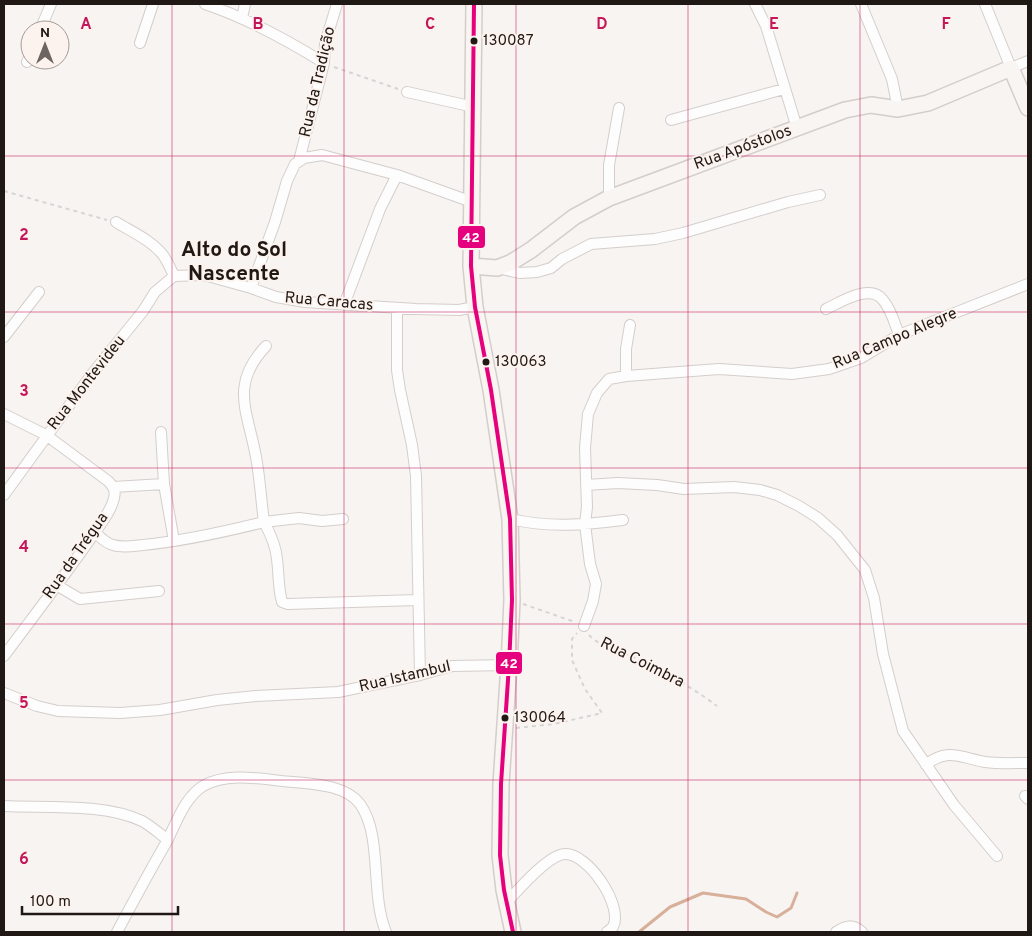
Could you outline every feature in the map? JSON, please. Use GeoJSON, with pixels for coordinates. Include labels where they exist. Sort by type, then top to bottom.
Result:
{"type":"FeatureCollection","features":[{"type":"Feature","properties":{"kind":"main road"},"geometry":{"type":"LineString","coordinates":[[474,4],[471,266],[475,307],[491,390],[510,519],[512,600],[500,855],[506,902],[513,932]]}},
{"type":"Feature","properties":{"kind":"main road"},"geometry":{"type":"LineString","coordinates":[[1011,68],[1028,108]]}},
{"type":"Feature","properties":{"kind":"main road","name":"Rua Apóstolos"},"geometry":{"type":"LineString","coordinates":[[471,266],[497,268],[510,263],[524,255],[574,217],[609,198],[845,110],[871,105],[898,109],[928,103],[1011,68]]}},
{"type":"Feature","properties":{"kind":"street"},"geometry":{"type":"LineString","coordinates":[[44,20],[51,4]]}},
{"type":"Feature","properties":{"kind":"street"},"geometry":{"type":"LineString","coordinates":[[140,43],[153,4]]}},
{"type":"Feature","properties":{"kind":"street"},"geometry":{"type":"LineString","coordinates":[[205,4],[242,18],[324,63]]}},
{"type":"Feature","properties":{"kind":"street"},"geometry":{"type":"LineString","coordinates":[[242,18],[245,4]]}},
{"type":"Feature","properties":{"kind":"street","name":"Rua da Tradição"},"geometry":{"type":"LineString","coordinates":[[251,288],[275,222],[287,181],[294,164],[299,161],[324,63],[325,42],[337,4]]}},
{"type":"Feature","properties":{"kind":"street"},"geometry":{"type":"LineString","coordinates":[[755,4],[766,26],[797,128]]}},
{"type":"Feature","properties":{"kind":"street"},"geometry":{"type":"LineString","coordinates":[[861,4],[892,79],[898,109]]}},
{"type":"Feature","properties":{"kind":"street"},"geometry":{"type":"LineString","coordinates":[[985,4],[1011,68]]}},
{"type":"Feature","properties":{"kind":"street","name":"Rua Apóstolos"},"geometry":{"type":"LineString","coordinates":[[1011,68],[1028,60]]}},
{"type":"Feature","properties":{"kind":"street"},"geometry":{"type":"LineString","coordinates":[[671,120],[784,89]]}},
{"type":"Feature","properties":{"kind":"street"},"geometry":{"type":"LineString","coordinates":[[407,92],[474,107]]}},
{"type":"Feature","properties":{"kind":"street"},"geometry":{"type":"LineString","coordinates":[[609,198],[610,165],[619,108]]}},
{"type":"Feature","properties":{"kind":"street"},"geometry":{"type":"LineString","coordinates":[[299,161],[314,155],[322,155],[397,175],[472,202]]}},
{"type":"Feature","properties":{"kind":"street"},"geometry":{"type":"LineString","coordinates":[[344,304],[380,209],[397,175]]}},
{"type":"Feature","properties":{"kind":"street"},"geometry":{"type":"LineString","coordinates":[[497,268],[520,273],[537,272],[551,268],[579,248],[591,244],[655,239],[820,195]]}},
{"type":"Feature","properties":{"kind":"street"},"geometry":{"type":"LineString","coordinates":[[116,222],[157,249],[163,255],[174,276]]}},
{"type":"Feature","properties":{"kind":"street","name":"Rua Caracas"},"geometry":{"type":"LineString","coordinates":[[174,276],[204,275],[251,288],[276,298],[291,300],[397,308],[459,310],[475,307]]}},
{"type":"Feature","properties":{"kind":"street","name":"Rua Montevideu"},"geometry":{"type":"LineString","coordinates":[[4,494],[46,435],[156,292],[174,276]]}},
{"type":"Feature","properties":{"kind":"street","name":"Rua Campo Alegre"},"geometry":{"type":"LineString","coordinates":[[586,486],[585,448],[588,414],[597,394],[609,379],[719,369],[792,374],[829,369],[861,358],[899,335],[1028,284]]}},
{"type":"Feature","properties":{"kind":"street"},"geometry":{"type":"LineString","coordinates":[[4,337],[39,292]]}},
{"type":"Feature","properties":{"kind":"street"},"geometry":{"type":"LineString","coordinates":[[826,308],[863,293],[876,293],[884,300],[899,335]]}},
{"type":"Feature","properties":{"kind":"street"},"geometry":{"type":"LineString","coordinates":[[397,308],[397,370],[412,445],[416,476],[420,675]]}},
{"type":"Feature","properties":{"kind":"street"},"geometry":{"type":"LineString","coordinates":[[626,376],[626,349],[630,325]]}},
{"type":"Feature","properties":{"kind":"street"},"geometry":{"type":"LineString","coordinates":[[266,346],[250,366],[243,393],[256,458],[264,522],[271,535],[277,557],[282,602],[288,604],[417,600]]}},
{"type":"Feature","properties":{"kind":"street"},"geometry":{"type":"LineString","coordinates":[[4,414],[46,435],[94,470],[113,487],[164,484]]}},
{"type":"Feature","properties":{"kind":"street"},"geometry":{"type":"LineString","coordinates":[[161,432],[164,484],[174,541]]}},
{"type":"Feature","properties":{"kind":"street"},"geometry":{"type":"LineString","coordinates":[[584,626],[593,601],[596,584],[590,564],[585,524],[587,508],[586,486],[618,483],[657,485],[684,489],[734,487],[760,490],[777,495],[799,506],[818,518],[837,534],[865,570],[874,598],[883,654],[903,731],[954,805],[997,856]]}},
{"type":"Feature","properties":{"kind":"street","name":"Rua da Trégua"},"geometry":{"type":"LineString","coordinates":[[4,656],[58,586],[94,532],[114,500],[115,492],[113,487]]}},
{"type":"Feature","properties":{"kind":"street"},"geometry":{"type":"LineString","coordinates":[[94,532],[104,541],[123,547],[214,534],[264,522],[299,518],[322,521],[343,519]]}},
{"type":"Feature","properties":{"kind":"street"},"geometry":{"type":"LineString","coordinates":[[510,519],[560,526],[624,520]]}},
{"type":"Feature","properties":{"kind":"street"},"geometry":{"type":"LineString","coordinates":[[58,586],[80,599],[159,591]]}},
{"type":"Feature","properties":{"kind":"street","name":"Rua Istambul"},"geometry":{"type":"LineString","coordinates":[[4,693],[38,706],[58,711],[120,713],[160,710],[217,700],[256,696],[338,692],[420,675],[452,666],[509,665]]}},
{"type":"Feature","properties":{"kind":"street"},"geometry":{"type":"LineString","coordinates":[[926,765],[934,759],[948,755],[961,755],[984,762],[1004,764],[1028,763]]}},
{"type":"Feature","properties":{"kind":"street"},"geometry":{"type":"LineString","coordinates":[[117,932],[168,840],[178,817],[190,799],[203,787],[221,780],[243,778],[297,782],[328,787],[346,793],[359,802],[368,818],[379,907],[386,932]]}},
{"type":"Feature","properties":{"kind":"street"},"geometry":{"type":"LineString","coordinates":[[4,806],[81,808],[113,812],[143,822],[168,840]]}},
{"type":"Feature","properties":{"kind":"street"},"geometry":{"type":"LineString","coordinates":[[506,902],[543,865],[563,853],[574,855],[600,879],[610,894],[615,916],[613,927],[607,932]]}},
{"type":"Feature","properties":{"kind":"street"},"geometry":{"type":"LineString","coordinates":[[838,931],[847,926],[852,926],[862,932]]}},
{"type":"Feature","properties":{"kind":"path"},"geometry":{"type":"LineString","coordinates":[[324,63],[407,92]]}},
{"type":"Feature","properties":{"kind":"path"},"geometry":{"type":"LineString","coordinates":[[4,191],[116,222]]}},
{"type":"Feature","properties":{"kind":"path","name":"Rua Coimbra"},"geometry":{"type":"LineString","coordinates":[[512,600],[584,626],[591,637],[676,679],[717,706]]}},
{"type":"Feature","properties":{"kind":"path"},"geometry":{"type":"LineString","coordinates":[[505,729],[554,724],[602,713],[585,689],[572,660],[572,639],[584,626]]}},
{"type":"Feature","properties":{"kind":"waterway"},"geometry":{"type":"LineString","coordinates":[[639,932],[670,907],[703,893],[746,899],[777,917],[791,908],[797,893]]}},
{"type":"Feature","properties":{"kind":"transit line","name":"42"},"geometry":{"type":"LineString","coordinates":[[474,4],[471,266],[475,307],[491,390],[510,519],[512,600],[501,784],[500,855],[504,890],[513,932]]}},
{"type":"Feature","properties":{"kind":"place","name":"130087"},"geometry":{"type":"Point","coordinates":[474,41]}},
{"type":"Feature","properties":{"kind":"place","name":"130063"},"geometry":{"type":"Point","coordinates":[486,362]}},
{"type":"Feature","properties":{"kind":"place","name":"130064"},"geometry":{"type":"Point","coordinates":[505,718]}},
{"type":"Feature","properties":{"kind":"district","name":"Alto do Sol Nascente"},"geometry":{"type":"Point","coordinates":[234,262]}}]}
